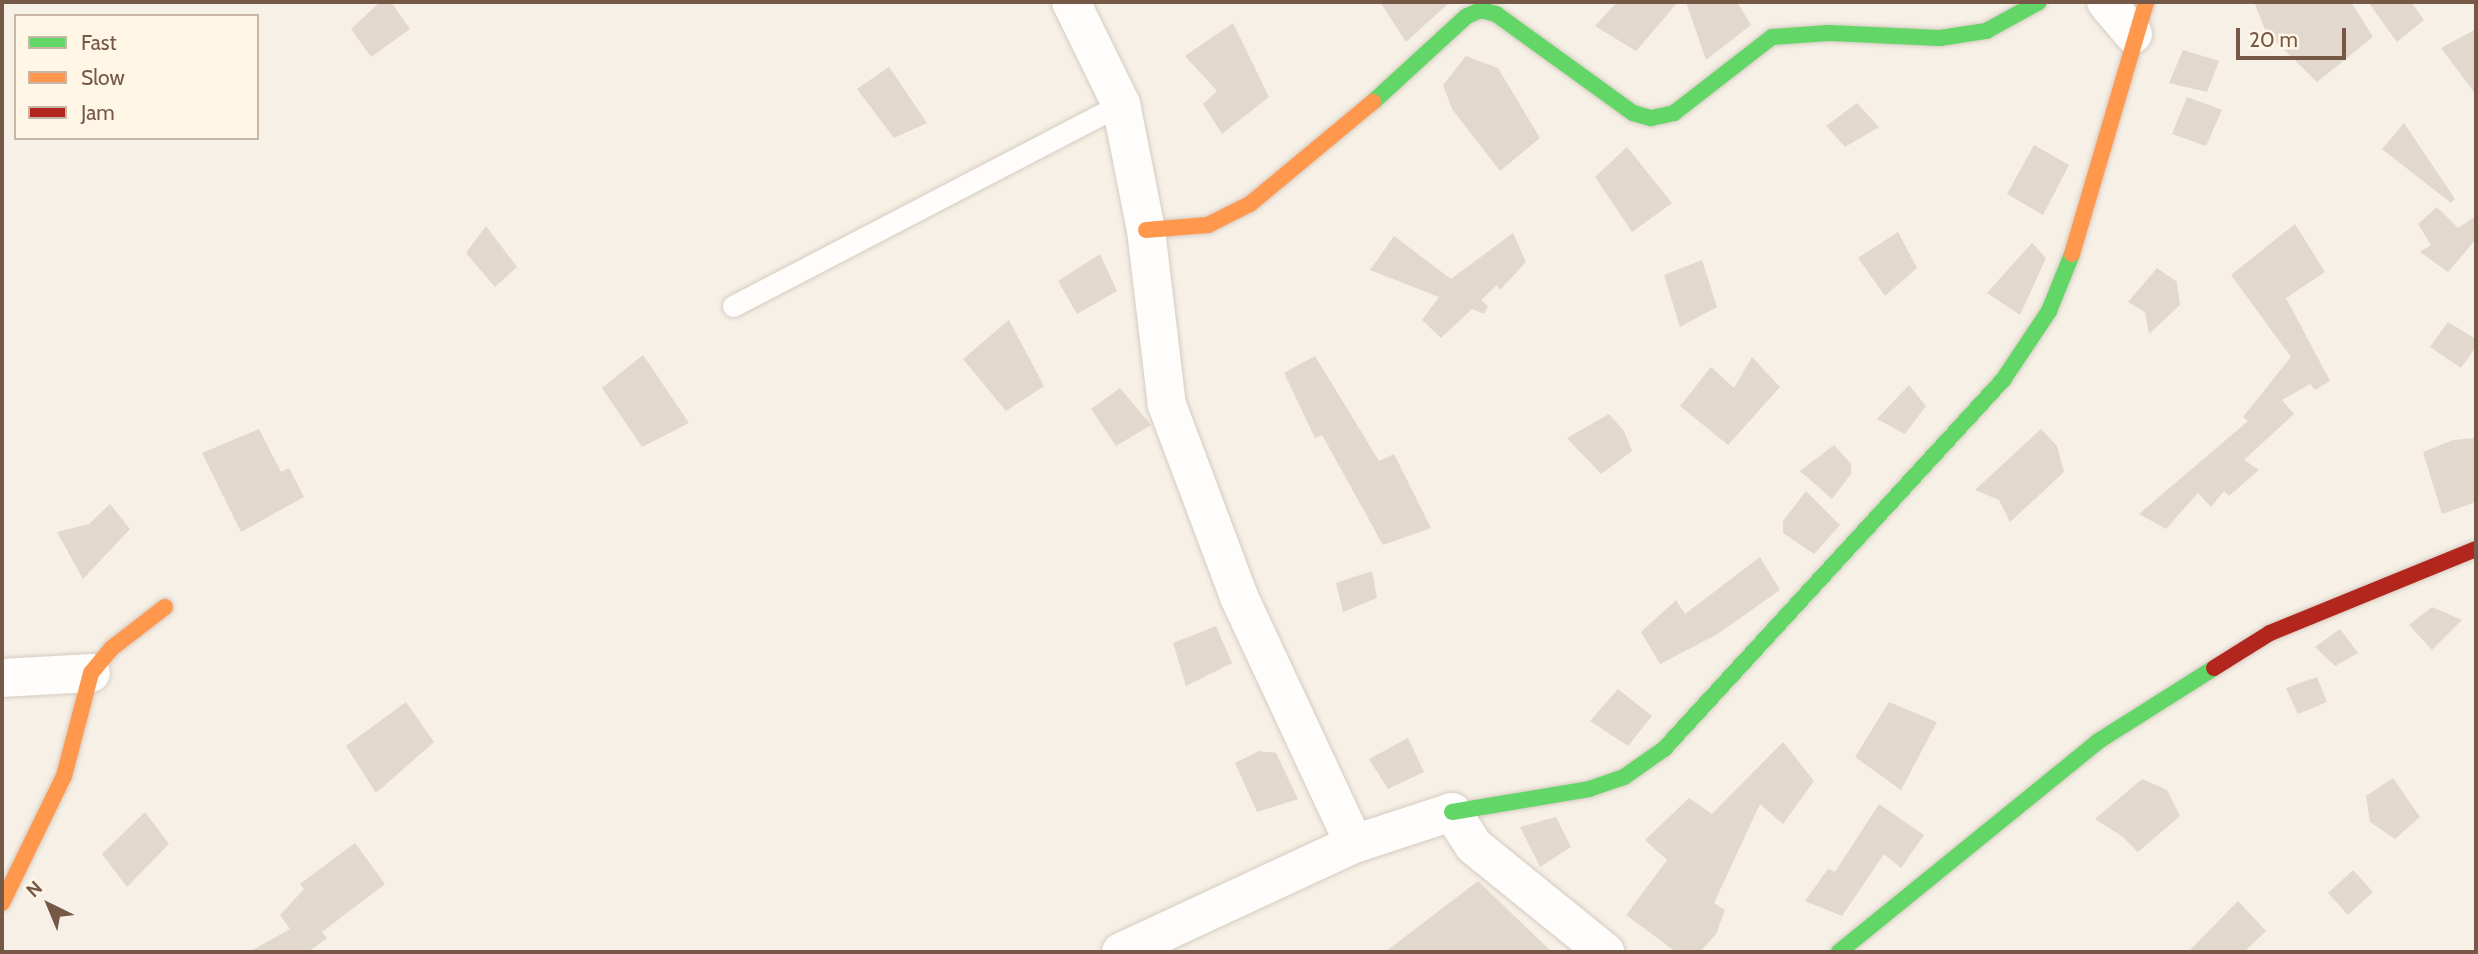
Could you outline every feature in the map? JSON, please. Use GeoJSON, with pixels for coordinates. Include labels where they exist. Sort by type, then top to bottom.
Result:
{"type":"FeatureCollection","features":[{"type":"Feature","properties":{"kind":"street"},"geometry":{"type":"LineString","coordinates":[[1071,2],[1121,104],[1146,230],[1167,405],[1239,597],[1354,844]]}},
{"type":"Feature","properties":{"kind":"street"},"geometry":{"type":"LineString","coordinates":[[1146,230],[1208,225],[1250,204],[1323,147],[1467,16],[1481,10],[1496,15],[1633,113],[1651,117],[1675,113],[1772,37],[1829,33],[1940,38],[1986,31],[2039,2]]}},
{"type":"Feature","properties":{"kind":"street"},"geometry":{"type":"LineString","coordinates":[[1121,952],[1354,844],[1452,812],[1589,789],[1623,777],[1664,749],[2003,380],[2049,311],[2077,239],[2140,18],[2106,2]]}},
{"type":"Feature","properties":{"kind":"street"},"geometry":{"type":"LineString","coordinates":[[1839,952],[2109,735],[2270,633],[2476,550]]}},
{"type":"Feature","properties":{"kind":"street"},"geometry":{"type":"LineString","coordinates":[[2,903],[64,776],[91,673],[112,648],[165,607]]}},
{"type":"Feature","properties":{"kind":"street"},"geometry":{"type":"LineString","coordinates":[[2,678],[91,673]]}},
{"type":"Feature","properties":{"kind":"street"},"geometry":{"type":"LineString","coordinates":[[1452,812],[1474,846],[1605,952]]}},
{"type":"Feature","properties":{"kind":"lane"},"geometry":{"type":"LineString","coordinates":[[733,306],[1121,104]]}},
{"type":"Feature","properties":{"kind":"building"},"geometry":{"type":"Polygon","coordinates":[[[380,2],[391,2],[410,29],[371,57],[351,29],[380,2]]]}},
{"type":"Feature","properties":{"kind":"building"},"geometry":{"type":"Polygon","coordinates":[[[1380,2],[1450,2],[1406,42],[1380,2]]]}},
{"type":"Feature","properties":{"kind":"building"},"geometry":{"type":"Polygon","coordinates":[[[1617,2],[1678,2],[1636,51],[1595,26],[1617,2]]]}},
{"type":"Feature","properties":{"kind":"building"},"geometry":{"type":"Polygon","coordinates":[[[1686,2],[1737,2],[1751,25],[1706,60],[1686,2]]]}},
{"type":"Feature","properties":{"kind":"building"},"geometry":{"type":"Polygon","coordinates":[[[2254,2],[2351,2],[2373,37],[2317,82],[2266,32],[2254,2]]]}},
{"type":"Feature","properties":{"kind":"building"},"geometry":{"type":"Polygon","coordinates":[[[2368,2],[2411,2],[2424,20],[2397,42],[2368,2]]]}},
{"type":"Feature","properties":{"kind":"building"},"geometry":{"type":"Polygon","coordinates":[[[1233,23],[1269,97],[1222,134],[1203,104],[1217,91],[1185,56],[1233,23]]]}},
{"type":"Feature","properties":{"kind":"building"},"geometry":{"type":"Polygon","coordinates":[[[2476,29],[2476,95],[2441,48],[2476,29]]]}},
{"type":"Feature","properties":{"kind":"building"},"geometry":{"type":"Polygon","coordinates":[[[2183,50],[2219,61],[2207,92],[2169,83],[2183,50]]]}},
{"type":"Feature","properties":{"kind":"building"},"geometry":{"type":"Polygon","coordinates":[[[1466,56],[1498,68],[1540,138],[1500,171],[1452,109],[1443,85],[1466,56]]]}},
{"type":"Feature","properties":{"kind":"building"},"geometry":{"type":"Polygon","coordinates":[[[889,67],[927,123],[894,138],[857,89],[889,67]]]}},
{"type":"Feature","properties":{"kind":"building"},"geometry":{"type":"Polygon","coordinates":[[[2187,97],[2222,110],[2206,146],[2172,134],[2187,97]]]}},
{"type":"Feature","properties":{"kind":"building"},"geometry":{"type":"Polygon","coordinates":[[[1857,103],[1879,127],[1845,147],[1826,126],[1857,103]]]}},
{"type":"Feature","properties":{"kind":"building"},"geometry":{"type":"Polygon","coordinates":[[[2404,123],[2455,199],[2451,203],[2382,149],[2404,123]]]}},
{"type":"Feature","properties":{"kind":"building"},"geometry":{"type":"Polygon","coordinates":[[[2034,145],[2069,165],[2043,215],[2007,194],[2034,145]]]}},
{"type":"Feature","properties":{"kind":"building"},"geometry":{"type":"Polygon","coordinates":[[[1627,147],[1672,203],[1632,232],[1595,177],[1627,147]]]}},
{"type":"Feature","properties":{"kind":"building"},"geometry":{"type":"Polygon","coordinates":[[[2437,207],[2458,228],[2476,216],[2476,239],[2448,272],[2420,252],[2431,245],[2418,224],[2437,207]]]}},
{"type":"Feature","properties":{"kind":"building"},"geometry":{"type":"Polygon","coordinates":[[[2295,224],[2325,272],[2286,298],[2330,381],[2315,390],[2310,384],[2282,400],[2294,414],[2244,460],[2259,470],[2229,496],[2224,491],[2211,507],[2198,493],[2166,529],[2139,514],[2248,421],[2243,417],[2291,357],[2231,275],[2295,224]]]}},
{"type":"Feature","properties":{"kind":"building"},"geometry":{"type":"Polygon","coordinates":[[[486,226],[517,267],[495,287],[466,253],[486,226]]]}},
{"type":"Feature","properties":{"kind":"building"},"geometry":{"type":"Polygon","coordinates":[[[1898,232],[1917,268],[1885,296],[1858,258],[1898,232]]]}},
{"type":"Feature","properties":{"kind":"building"},"geometry":{"type":"Polygon","coordinates":[[[1513,233],[1526,262],[1500,290],[1497,285],[1481,300],[1488,306],[1484,314],[1472,309],[1441,338],[1422,320],[1439,297],[1370,270],[1394,236],[1451,279],[1513,233]]]}},
{"type":"Feature","properties":{"kind":"building"},"geometry":{"type":"Polygon","coordinates":[[[2032,243],[2046,258],[2020,315],[1987,293],[2032,243]]]}},
{"type":"Feature","properties":{"kind":"building"},"geometry":{"type":"Polygon","coordinates":[[[1100,254],[1117,291],[1077,314],[1058,281],[1100,254]]]}},
{"type":"Feature","properties":{"kind":"building"},"geometry":{"type":"Polygon","coordinates":[[[1702,260],[1717,307],[1680,327],[1664,275],[1702,260]]]}},
{"type":"Feature","properties":{"kind":"building"},"geometry":{"type":"Polygon","coordinates":[[[2157,268],[2177,282],[2180,305],[2149,334],[2145,312],[2128,302],[2157,268]]]}},
{"type":"Feature","properties":{"kind":"building"},"geometry":{"type":"Polygon","coordinates":[[[1009,320],[1044,386],[1006,411],[963,359],[1009,320]]]}},
{"type":"Feature","properties":{"kind":"building"},"geometry":{"type":"Polygon","coordinates":[[[2448,322],[2476,339],[2476,347],[2461,368],[2430,347],[2448,322]]]}},
{"type":"Feature","properties":{"kind":"building"},"geometry":{"type":"Polygon","coordinates":[[[643,355],[689,423],[642,447],[602,388],[643,355]]]}},
{"type":"Feature","properties":{"kind":"building"},"geometry":{"type":"Polygon","coordinates":[[[1315,356],[1379,461],[1394,454],[1431,528],[1383,545],[1322,435],[1315,438],[1284,373],[1315,356]]]}},
{"type":"Feature","properties":{"kind":"building"},"geometry":{"type":"Polygon","coordinates":[[[1752,357],[1780,387],[1728,445],[1680,406],[1711,367],[1734,388],[1752,357]]]}},
{"type":"Feature","properties":{"kind":"building"},"geometry":{"type":"Polygon","coordinates":[[[1909,385],[1926,406],[1905,434],[1877,419],[1909,385]]]}},
{"type":"Feature","properties":{"kind":"building"},"geometry":{"type":"Polygon","coordinates":[[[1120,388],[1151,425],[1116,446],[1091,409],[1120,388]]]}},
{"type":"Feature","properties":{"kind":"building"},"geometry":{"type":"Polygon","coordinates":[[[1609,414],[1624,431],[1632,451],[1601,474],[1567,438],[1609,414]]]}},
{"type":"Feature","properties":{"kind":"building"},"geometry":{"type":"Polygon","coordinates":[[[259,429],[281,472],[289,468],[304,497],[241,532],[202,453],[259,429]]]}},
{"type":"Feature","properties":{"kind":"building"},"geometry":{"type":"Polygon","coordinates":[[[2041,429],[2057,446],[2064,472],[2010,522],[1999,500],[1975,490],[2041,429]]]}},
{"type":"Feature","properties":{"kind":"building"},"geometry":{"type":"Polygon","coordinates":[[[2476,438],[2476,502],[2442,514],[2423,452],[2453,440],[2476,438]]]}},
{"type":"Feature","properties":{"kind":"building"},"geometry":{"type":"Polygon","coordinates":[[[1834,445],[1851,464],[1851,474],[1832,499],[1800,471],[1834,445]]]}},
{"type":"Feature","properties":{"kind":"building"},"geometry":{"type":"Polygon","coordinates":[[[1806,491],[1840,525],[1814,554],[1783,533],[1783,521],[1806,491]]]}},
{"type":"Feature","properties":{"kind":"building"},"geometry":{"type":"Polygon","coordinates":[[[110,504],[130,529],[83,579],[57,532],[89,524],[110,504]]]}},
{"type":"Feature","properties":{"kind":"building"},"geometry":{"type":"Polygon","coordinates":[[[1760,557],[1780,590],[1716,635],[1660,664],[1641,632],[1676,600],[1685,614],[1760,557]]]}},
{"type":"Feature","properties":{"kind":"building"},"geometry":{"type":"Polygon","coordinates":[[[1372,571],[1377,598],[1343,612],[1336,583],[1372,571]]]}},
{"type":"Feature","properties":{"kind":"building"},"geometry":{"type":"Polygon","coordinates":[[[2432,607],[2462,620],[2432,650],[2409,625],[2432,607]]]}},
{"type":"Feature","properties":{"kind":"building"},"geometry":{"type":"Polygon","coordinates":[[[1216,626],[1232,663],[1186,686],[1173,643],[1216,626]]]}},
{"type":"Feature","properties":{"kind":"building"},"geometry":{"type":"Polygon","coordinates":[[[2340,629],[2358,653],[2335,666],[2315,647],[2340,629]]]}},
{"type":"Feature","properties":{"kind":"building"},"geometry":{"type":"Polygon","coordinates":[[[2317,677],[2327,702],[2298,714],[2286,688],[2317,677]]]}},
{"type":"Feature","properties":{"kind":"building"},"geometry":{"type":"Polygon","coordinates":[[[1618,689],[1652,716],[1628,746],[1590,721],[1618,689]]]}},
{"type":"Feature","properties":{"kind":"building"},"geometry":{"type":"Polygon","coordinates":[[[406,702],[434,742],[376,793],[346,746],[406,702]]]}},
{"type":"Feature","properties":{"kind":"building"},"geometry":{"type":"Polygon","coordinates":[[[1889,702],[1937,722],[1901,790],[1855,757],[1889,702]]]}},
{"type":"Feature","properties":{"kind":"building"},"geometry":{"type":"Polygon","coordinates":[[[1408,738],[1424,772],[1388,789],[1369,759],[1408,738]]]}},
{"type":"Feature","properties":{"kind":"building"},"geometry":{"type":"Polygon","coordinates":[[[1783,742],[1814,781],[1783,824],[1760,804],[1714,903],[1725,910],[1716,934],[1700,952],[1676,952],[1626,915],[1667,860],[1645,840],[1689,798],[1712,814],[1783,742]]]}},
{"type":"Feature","properties":{"kind":"building"},"geometry":{"type":"Polygon","coordinates":[[[1259,751],[1276,753],[1298,799],[1257,812],[1235,763],[1259,751]]]}},
{"type":"Feature","properties":{"kind":"building"},"geometry":{"type":"Polygon","coordinates":[[[2393,778],[2420,817],[2395,839],[2370,822],[2366,796],[2393,778]]]}},
{"type":"Feature","properties":{"kind":"building"},"geometry":{"type":"Polygon","coordinates":[[[2142,779],[2167,790],[2180,816],[2138,852],[2123,837],[2095,819],[2142,779]]]}},
{"type":"Feature","properties":{"kind":"building"},"geometry":{"type":"Polygon","coordinates":[[[1879,804],[1924,835],[1901,868],[1884,854],[1842,916],[1805,901],[1828,869],[1835,872],[1879,804]]]}},
{"type":"Feature","properties":{"kind":"building"},"geometry":{"type":"Polygon","coordinates":[[[145,812],[169,844],[127,887],[102,854],[145,812]]]}},
{"type":"Feature","properties":{"kind":"building"},"geometry":{"type":"Polygon","coordinates":[[[1556,817],[1571,847],[1540,867],[1520,827],[1556,817]]]}},
{"type":"Feature","properties":{"kind":"building"},"geometry":{"type":"Polygon","coordinates":[[[355,843],[385,884],[322,932],[327,938],[308,952],[249,952],[290,929],[280,915],[304,889],[300,884],[355,843]]]}},
{"type":"Feature","properties":{"kind":"building"},"geometry":{"type":"Polygon","coordinates":[[[2353,870],[2373,892],[2348,915],[2328,893],[2353,870]]]}},
{"type":"Feature","properties":{"kind":"building"},"geometry":{"type":"Polygon","coordinates":[[[1478,881],[1552,952],[1385,952],[1478,881]]]}},
{"type":"Feature","properties":{"kind":"building"},"geometry":{"type":"Polygon","coordinates":[[[2238,901],[2266,931],[2244,952],[2188,952],[2238,901]]]}},
{"type":"Feature","properties":{"kind":"traffic: fast"},"geometry":{"type":"LineString","coordinates":[[1373,102],[1467,16],[1481,10],[1496,14],[1633,113],[1651,118],[1674,113],[1772,37],[1829,33],[1940,38],[1986,31],[2039,2]]}},
{"type":"Feature","properties":{"kind":"traffic: fast"},"geometry":{"type":"LineString","coordinates":[[1452,812],[1589,789],[1624,777],[1664,749],[2003,380],[2049,311],[2072,254]]}},
{"type":"Feature","properties":{"kind":"traffic: fast"},"geometry":{"type":"LineString","coordinates":[[1839,952],[2097,742],[2214,668]]}},
{"type":"Feature","properties":{"kind":"traffic: slow"},"geometry":{"type":"LineString","coordinates":[[2072,254],[2146,2]]}},
{"type":"Feature","properties":{"kind":"traffic: slow"},"geometry":{"type":"LineString","coordinates":[[1146,230],[1208,225],[1250,204],[1373,102]]}},
{"type":"Feature","properties":{"kind":"traffic: slow"},"geometry":{"type":"LineString","coordinates":[[2,903],[64,776],[91,673],[112,648],[165,607]]}},
{"type":"Feature","properties":{"kind":"traffic: jam"},"geometry":{"type":"LineString","coordinates":[[2214,668],[2270,633],[2476,549]]}}]}
